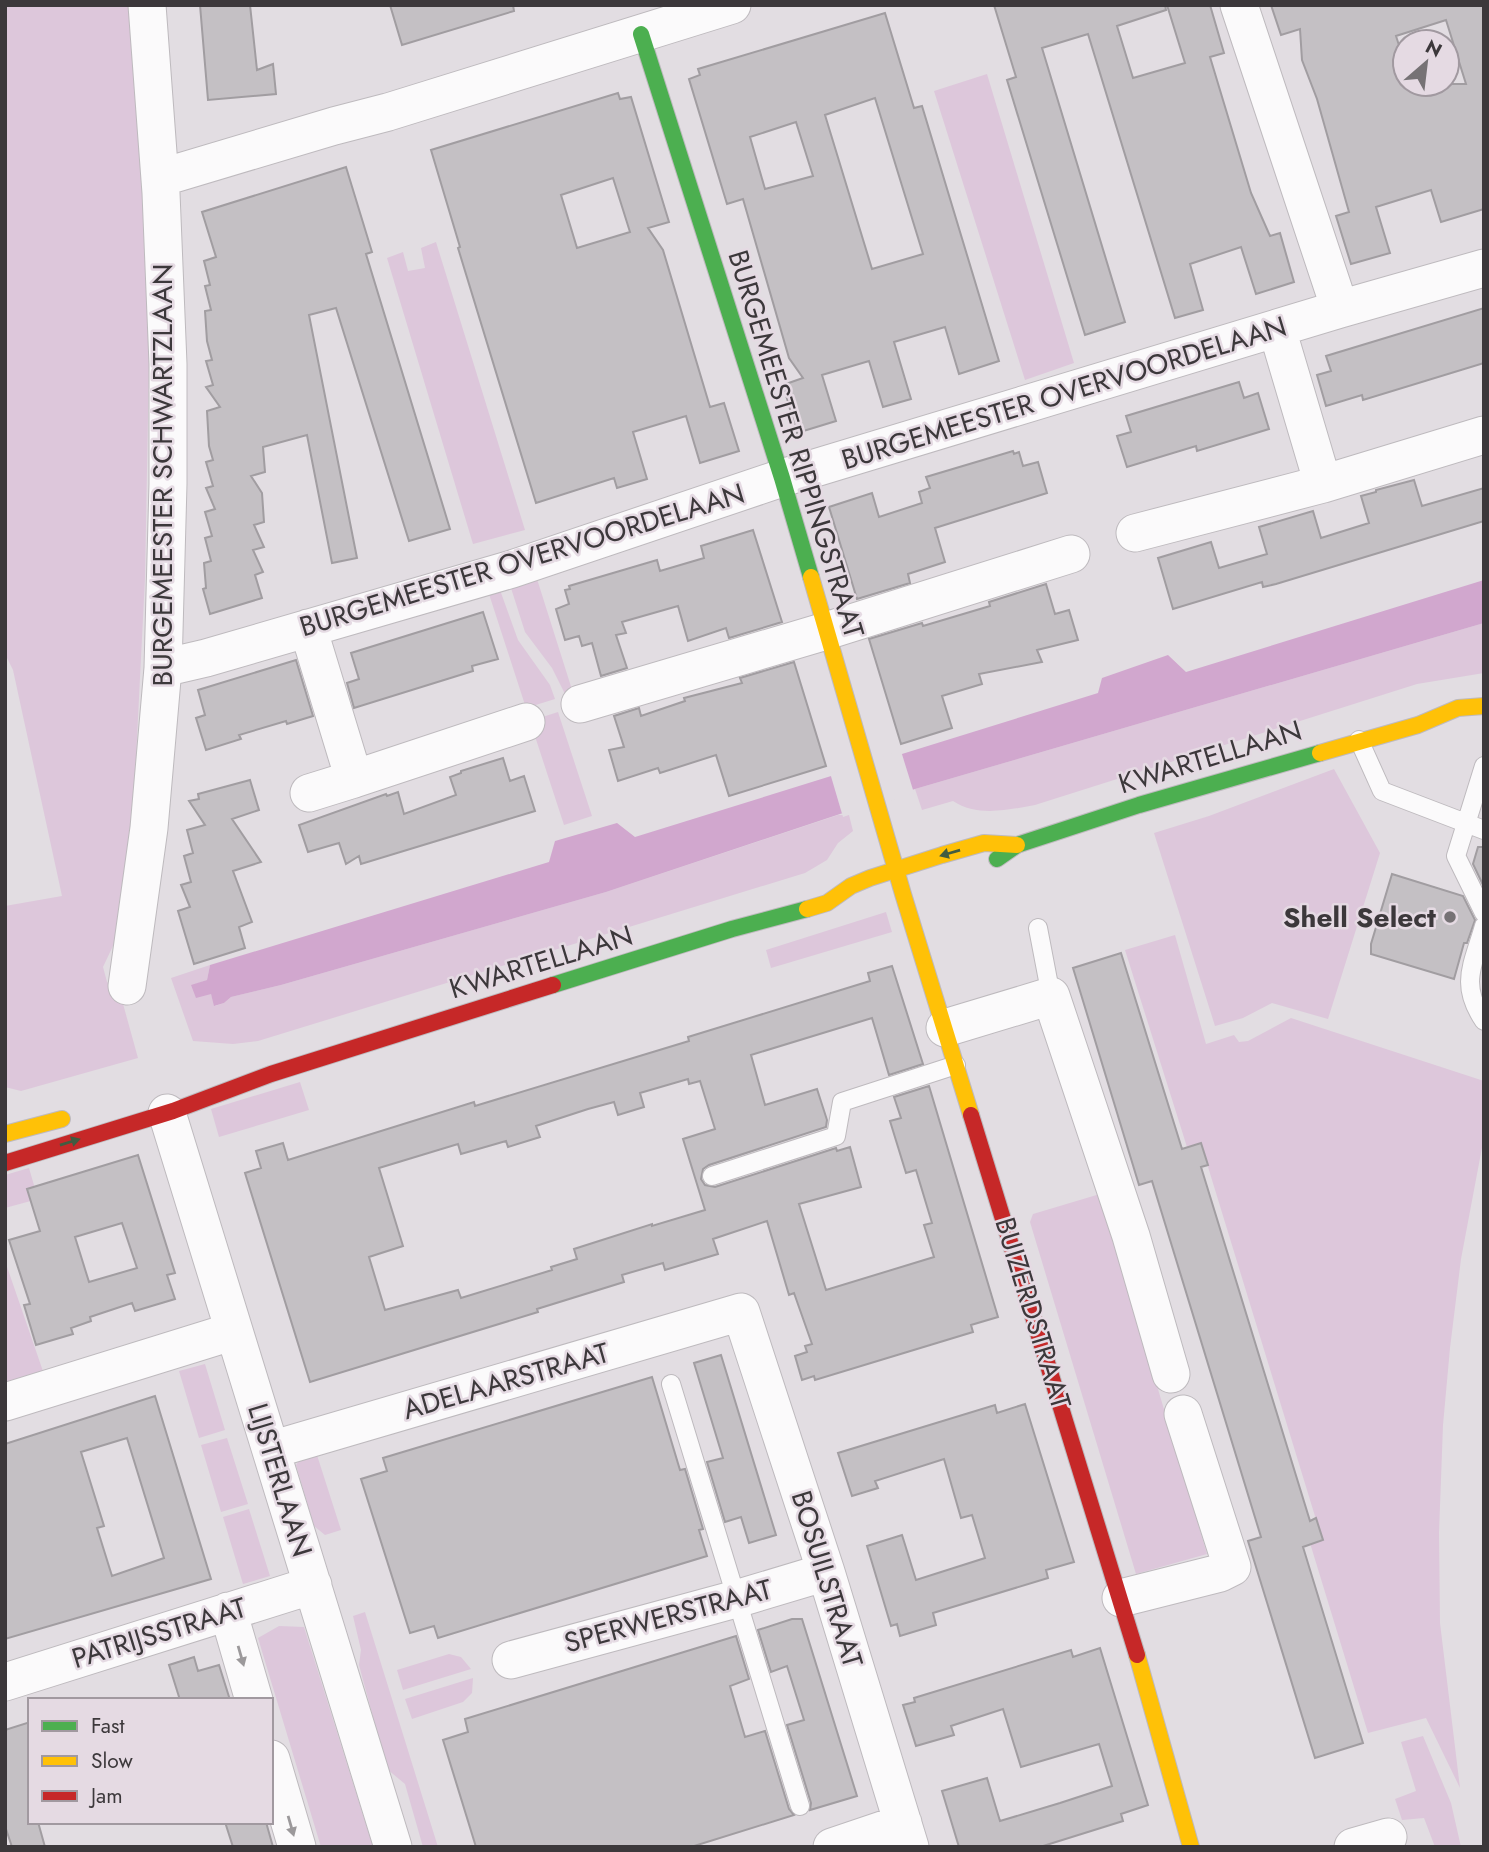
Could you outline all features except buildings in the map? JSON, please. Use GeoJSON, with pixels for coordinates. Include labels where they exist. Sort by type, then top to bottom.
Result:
{"type":"FeatureCollection","features":[{"type":"Feature","properties":{"kind":"street","name":"BURGEMEESTER SCHWARTZLAAN"},"geometry":{"type":"LineString","coordinates":[[127,986],[149,828],[163,668],[168,364],[160,178],[146,5]]}},
{"type":"Feature","properties":{"kind":"street"},"geometry":{"type":"LineString","coordinates":[[160,178],[388,112],[732,5]]}},
{"type":"Feature","properties":{"kind":"street"},"geometry":{"type":"LineString","coordinates":[[1239,5],[1340,309]]}},
{"type":"Feature","properties":{"kind":"street","name":"BURGEMEESTER RIPPINGSTRAAT"},"geometry":{"type":"LineString","coordinates":[[641,34],[782,478],[903,894]]}},
{"type":"Feature","properties":{"kind":"street","name":"BURGEMEESTER OVERVOORDELAAN"},"geometry":{"type":"LineString","coordinates":[[163,668],[512,569],[782,478],[1484,268]]}},
{"type":"Feature","properties":{"kind":"street"},"geometry":{"type":"LineString","coordinates":[[1277,330],[1323,484]]}},
{"type":"Feature","properties":{"kind":"street"},"geometry":{"type":"LineString","coordinates":[[1135,533],[1323,484],[1484,435]]}},
{"type":"Feature","properties":{"kind":"street"},"geometry":{"type":"LineString","coordinates":[[580,704],[1072,554]]}},
{"type":"Feature","properties":{"kind":"street"},"geometry":{"type":"LineString","coordinates":[[309,628],[354,779]]}},
{"type":"Feature","properties":{"kind":"street","name":"KWARTELLAAN"},"geometry":{"type":"LineString","coordinates":[[983,868],[1017,845],[1139,805],[1418,725],[1458,708],[1484,706]]}},
{"type":"Feature","properties":{"kind":"street"},"geometry":{"type":"LineString","coordinates":[[309,793],[526,722]]}},
{"type":"Feature","properties":{"kind":"street","name":"KWARTELLAAN"},"geometry":{"type":"LineString","coordinates":[[1418,725],[1444,728]]}},
{"type":"Feature","properties":{"kind":"street","name":"KWARTELLAAN"},"geometry":{"type":"LineString","coordinates":[[5,1163],[233,1091],[271,1074],[719,933],[827,902],[851,886],[897,870],[984,843],[1017,845]]}},
{"type":"Feature","properties":{"kind":"street","name":"BUIZERDSTRAAT"},"geometry":{"type":"LineString","coordinates":[[903,894],[1121,1598],[1192,1847]]}},
{"type":"Feature","properties":{"kind":"street","name":"KWARTELLAAN"},"geometry":{"type":"LineString","coordinates":[[827,902],[849,906]]}},
{"type":"Feature","properties":{"kind":"street"},"geometry":{"type":"LineString","coordinates":[[945,1028],[1051,996],[1131,1236],[1171,1374]]}},
{"type":"Feature","properties":{"kind":"street","name":"KWARTELLAAN"},"geometry":{"type":"LineString","coordinates":[[222,1075],[271,1074]]}},
{"type":"Feature","properties":{"kind":"street"},"geometry":{"type":"LineString","coordinates":[[5,1134],[81,1113]]}},
{"type":"Feature","properties":{"kind":"street","name":"LIJSTERLAAN"},"geometry":{"type":"LineString","coordinates":[[167,1113],[393,1847]]}},
{"type":"Feature","properties":{"kind":"street","name":"ADELAARSTRAAT"},"geometry":{"type":"LineString","coordinates":[[271,1450],[741,1312]]}},
{"type":"Feature","properties":{"kind":"street","name":"BOSUILSTRAAT"},"geometry":{"type":"LineString","coordinates":[[741,1312],[826,1572],[907,1835]]}},
{"type":"Feature","properties":{"kind":"street"},"geometry":{"type":"LineString","coordinates":[[5,1402],[234,1331]]}},
{"type":"Feature","properties":{"kind":"street"},"geometry":{"type":"LineString","coordinates":[[1121,1598],[1220,1573],[1233,1567],[1183,1414]]}},
{"type":"Feature","properties":{"kind":"street","name":"SPERWERSTRAAT"},"geometry":{"type":"LineString","coordinates":[[511,1660],[826,1572]]}},
{"type":"Feature","properties":{"kind":"street","name":"PATRIJSSTRAAT"},"geometry":{"type":"LineString","coordinates":[[5,1682],[313,1585]]}},
{"type":"Feature","properties":{"kind":"street"},"geometry":{"type":"LineString","coordinates":[[228,1611],[253,1698]]}},
{"type":"Feature","properties":{"kind":"street"},"geometry":{"type":"LineString","coordinates":[[273,1766],[297,1847]]}},
{"type":"Feature","properties":{"kind":"street"},"geometry":{"type":"LineString","coordinates":[[832,1847],[907,1835]]}},
{"type":"Feature","properties":{"kind":"street"},"geometry":{"type":"LineString","coordinates":[[1353,1847],[1388,1837]]}},
{"type":"Feature","properties":{"kind":"lane"},"geometry":{"type":"LineString","coordinates":[[1359,740],[1382,791],[1484,830]]}},
{"type":"Feature","properties":{"kind":"lane"},"geometry":{"type":"LineString","coordinates":[[1484,766],[1455,856],[1484,913]]}},
{"type":"Feature","properties":{"kind":"lane"},"geometry":{"type":"LineString","coordinates":[[1481,1012],[1468,981],[1484,926]]}},
{"type":"Feature","properties":{"kind":"lane"},"geometry":{"type":"LineString","coordinates":[[1038,928],[1051,996]]}},
{"type":"Feature","properties":{"kind":"lane"},"geometry":{"type":"LineString","coordinates":[[712,1176],[836,1136],[842,1102],[956,1065]]}},
{"type":"Feature","properties":{"kind":"lane"},"geometry":{"type":"LineString","coordinates":[[671,1384],[800,1806]]}},
{"type":"Feature","properties":{"kind":"shaded area"},"geometry":{"type":"Polygon","coordinates":[[[5,5],[128,5],[144,163],[150,308],[145,578],[133,818],[120,931],[103,967],[107,982],[120,993],[138,1058],[21,1091],[5,1087],[5,906],[62,896],[13,670],[5,654],[5,5]]]}},
{"type":"Feature","properties":{"kind":"shaded area"},"geometry":{"type":"Polygon","coordinates":[[[987,74],[1074,363],[1025,380],[934,91],[987,74]]]}},
{"type":"Feature","properties":{"kind":"shaded area"},"geometry":{"type":"Polygon","coordinates":[[[436,242],[525,530],[473,544],[387,258],[403,252],[408,271],[425,268],[421,248],[436,242]]]}},
{"type":"Feature","properties":{"kind":"shaded area"},"geometry":{"type":"Polygon","coordinates":[[[537,579],[574,696],[567,698],[552,668],[525,632],[511,588],[537,579]]]}},
{"type":"Feature","properties":{"kind":"shaded area"},"geometry":{"type":"Polygon","coordinates":[[[1484,580],[1484,623],[915,789],[606,892],[231,997],[214,1006],[211,994],[196,998],[191,985],[207,980],[210,965],[549,862],[555,841],[617,823],[635,837],[1098,693],[1102,678],[1168,655],[1186,672],[1484,580]]]}},
{"type":"Feature","properties":{"kind":"shaded area"},"geometry":{"type":"Polygon","coordinates":[[[500,590],[518,640],[550,685],[555,699],[526,708],[489,594],[500,590]]]}},
{"type":"Feature","properties":{"kind":"shaded area"},"geometry":{"type":"Polygon","coordinates":[[[1484,623],[1484,673],[1417,684],[1035,805],[982,811],[953,801],[922,810],[915,789],[1484,623]]]}},
{"type":"Feature","properties":{"kind":"shaded area"},"geometry":{"type":"Polygon","coordinates":[[[558,712],[592,816],[564,825],[530,721],[558,712]]]}},
{"type":"Feature","properties":{"kind":"shaded area"},"geometry":{"type":"Polygon","coordinates":[[[1334,769],[1380,853],[1328,1019],[1272,1003],[1243,1018],[1215,1026],[1154,833],[1209,816],[1334,769]]]}},
{"type":"Feature","properties":{"kind":"shaded area"},"geometry":{"type":"Polygon","coordinates":[[[838,815],[849,815],[853,831],[838,843],[827,860],[805,873],[258,1041],[233,1044],[193,1041],[171,978],[210,965],[207,980],[191,986],[211,994],[215,1006],[231,997],[606,892],[838,815]]]}},
{"type":"Feature","properties":{"kind":"shaded area"},"geometry":{"type":"Polygon","coordinates":[[[886,912],[892,932],[771,968],[766,950],[886,912]]]}},
{"type":"Feature","properties":{"kind":"shaded area"},"geometry":{"type":"Polygon","coordinates":[[[1175,935],[1206,1044],[1234,1035],[1239,1042],[1248,1041],[1291,1018],[1484,1081],[1484,1137],[1461,1259],[1450,1348],[1443,1425],[1439,1533],[1440,1623],[1460,1788],[1426,1718],[1368,1733],[1310,1543],[1322,1539],[1201,1144],[1187,1147],[1125,950],[1175,935]]]}},
{"type":"Feature","properties":{"kind":"shaded area"},"geometry":{"type":"Polygon","coordinates":[[[300,1082],[309,1110],[219,1137],[211,1109],[300,1082]]]}},
{"type":"Feature","properties":{"kind":"shaded area"},"geometry":{"type":"Polygon","coordinates":[[[29,1168],[38,1199],[5,1208],[5,1175],[29,1168]]]}},
{"type":"Feature","properties":{"kind":"shaded area"},"geometry":{"type":"Polygon","coordinates":[[[1100,1194],[1207,1554],[1136,1574],[1030,1222],[1033,1214],[1100,1194]]]}},
{"type":"Feature","properties":{"kind":"shaded area"},"geometry":{"type":"Polygon","coordinates":[[[5,1261],[45,1377],[5,1388],[5,1261]]]}},
{"type":"Feature","properties":{"kind":"shaded area"},"geometry":{"type":"Polygon","coordinates":[[[205,1364],[225,1430],[199,1438],[179,1371],[205,1364]]]}},
{"type":"Feature","properties":{"kind":"shaded area"},"geometry":{"type":"Polygon","coordinates":[[[227,1438],[248,1504],[221,1512],[201,1445],[227,1438]]]}},
{"type":"Feature","properties":{"kind":"shaded area"},"geometry":{"type":"Polygon","coordinates":[[[316,1452],[341,1530],[325,1535],[314,1526],[296,1465],[303,1456],[316,1452]]]}},
{"type":"Feature","properties":{"kind":"shaded area"},"geometry":{"type":"Polygon","coordinates":[[[249,1509],[270,1576],[243,1584],[223,1517],[249,1509]]]}},
{"type":"Feature","properties":{"kind":"shaded area"},"geometry":{"type":"Polygon","coordinates":[[[365,1612],[438,1847],[423,1847],[405,1784],[387,1769],[359,1665],[361,1650],[353,1616],[365,1612]]]}},
{"type":"Feature","properties":{"kind":"shaded area"},"geometry":{"type":"Polygon","coordinates":[[[279,1626],[304,1627],[373,1847],[321,1847],[258,1638],[279,1626]]]}},
{"type":"Feature","properties":{"kind":"shaded area"},"geometry":{"type":"Polygon","coordinates":[[[449,1654],[461,1657],[471,1669],[403,1690],[397,1670],[449,1654]]]}},
{"type":"Feature","properties":{"kind":"shaded area"},"geometry":{"type":"Polygon","coordinates":[[[473,1678],[472,1693],[463,1702],[412,1719],[405,1699],[473,1678]]]}},
{"type":"Feature","properties":{"kind":"shaded area"},"geometry":{"type":"Polygon","coordinates":[[[1423,1736],[1451,1803],[1461,1847],[1435,1847],[1424,1818],[1402,1820],[1395,1799],[1416,1791],[1401,1742],[1423,1736]]]}},
{"type":"Feature","properties":{"kind":"pier"},"geometry":{"type":"Polygon","coordinates":[[[901,751],[914,793],[843,817],[830,773],[901,751]]]}},
{"type":"Feature","properties":{"kind":"traffic: fast"},"geometry":{"type":"LineString","coordinates":[[641,34],[811,577]]}},
{"type":"Feature","properties":{"kind":"traffic: fast"},"geometry":{"type":"LineString","coordinates":[[997,859],[1017,845],[1139,805],[1320,753]]}},
{"type":"Feature","properties":{"kind":"traffic: fast"},"geometry":{"type":"LineString","coordinates":[[553,985],[732,929],[807,909]]}},
{"type":"Feature","properties":{"kind":"traffic: slow"},"geometry":{"type":"LineString","coordinates":[[811,577],[903,894],[971,1115]]}},
{"type":"Feature","properties":{"kind":"traffic: slow"},"geometry":{"type":"LineString","coordinates":[[1320,753],[1418,725],[1458,708],[1484,706]]}},
{"type":"Feature","properties":{"kind":"traffic: slow"},"geometry":{"type":"LineString","coordinates":[[807,909],[827,903],[851,886],[870,878],[942,855],[984,843],[1017,845]]}},
{"type":"Feature","properties":{"kind":"traffic: slow"},"geometry":{"type":"LineString","coordinates":[[5,1134],[62,1119]]}},
{"type":"Feature","properties":{"kind":"traffic: slow"},"geometry":{"type":"LineString","coordinates":[[1137,1655],[1191,1847]]}},
{"type":"Feature","properties":{"kind":"traffic: jam"},"geometry":{"type":"LineString","coordinates":[[5,1163],[173,1111],[271,1074],[553,985]]}},
{"type":"Feature","properties":{"kind":"traffic: jam"},"geometry":{"type":"LineString","coordinates":[[971,1115],[1137,1655]]}},
{"type":"Feature","properties":{"kind":"place","name":"Shell Select"},"geometry":{"type":"Point","coordinates":[1450,917]}}]}
